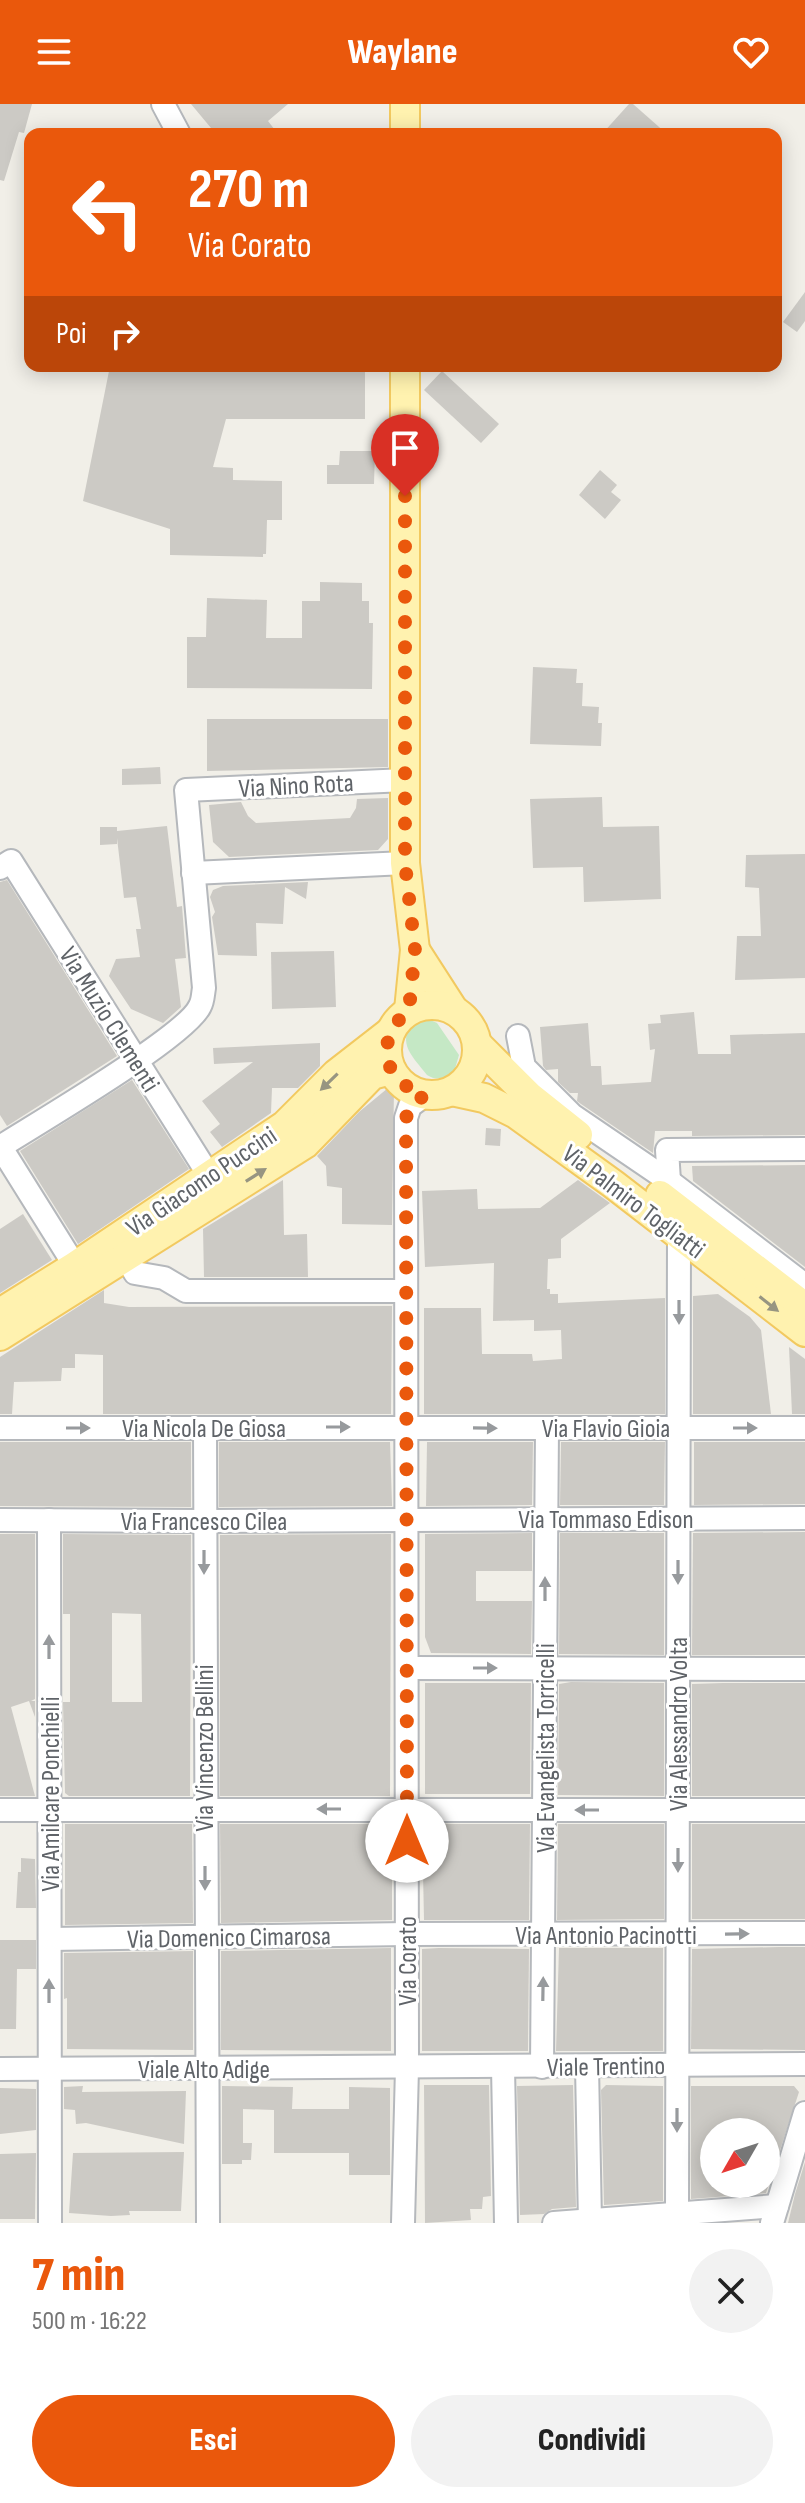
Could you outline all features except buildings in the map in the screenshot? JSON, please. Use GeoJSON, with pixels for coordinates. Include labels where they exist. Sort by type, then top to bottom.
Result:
{"type":"FeatureCollection","features":[{"type":"Feature","properties":{"kind":"main road"},"geometry":{"type":"LineString","coordinates":[[405,104],[405,128]]}},
{"type":"Feature","properties":{"kind":"main road"},"geometry":{"type":"LineString","coordinates":[[405,372],[405,863],[415,950],[409,1010]]}},
{"type":"Feature","properties":{"kind":"main road"},"geometry":{"type":"LineString","coordinates":[[415,950],[453,1009]]}},
{"type":"Feature","properties":{"kind":"main road"},"geometry":{"type":"LineString","coordinates":[[439,1093],[403,1084],[391,1070],[387,1058],[390,1032],[398,1019],[424,1004],[438,1004],[453,1009],[465,1018],[474,1030],[478,1045]]}},
{"type":"Feature","properties":{"kind":"main road","name":"Via Giacomo Puccini"},"geometry":{"type":"LineString","coordinates":[[0,1313],[285,1125],[336,1074],[390,1032]]}},
{"type":"Feature","properties":{"kind":"main road","name":"Via Corato"},"geometry":{"type":"LineString","coordinates":[[439,1093],[472,1072],[478,1045]]}},
{"type":"Feature","properties":{"kind":"main road","name":"Via Palmiro Togliatti"},"geometry":{"type":"LineString","coordinates":[[478,1045],[550,1114],[730,1247],[805,1307]]}},
{"type":"Feature","properties":{"kind":"main road","name":"Via Giacomo Puccini"},"geometry":{"type":"LineString","coordinates":[[0,1336],[305,1144],[372,1075],[391,1070]]}},
{"type":"Feature","properties":{"kind":"main road","name":"Via Palmiro Togliatti"},"geometry":{"type":"LineString","coordinates":[[439,1093],[484,1098],[516,1114],[805,1332]]}},
{"type":"Feature","properties":{"kind":"street"},"geometry":{"type":"LineString","coordinates":[[163,104],[176,128]]}},
{"type":"Feature","properties":{"kind":"street","name":"Via Nino Rota"},"geometry":{"type":"LineString","coordinates":[[193,873],[186,790],[405,780]]}},
{"type":"Feature","properties":{"kind":"street"},"geometry":{"type":"LineString","coordinates":[[75,1266],[0,1146],[136,1060],[187,1023],[200,1006],[204,988],[193,873],[405,863]]}},
{"type":"Feature","properties":{"kind":"street","name":"Via Muzio Clementi"},"geometry":{"type":"LineString","coordinates":[[5,864],[210,1177]]}},
{"type":"Feature","properties":{"kind":"street"},"geometry":{"type":"LineString","coordinates":[[518,1036],[524,1067],[572,1115],[669,1181],[805,1285]]}},
{"type":"Feature","properties":{"kind":"street","name":"Via Corato"},"geometry":{"type":"LineString","coordinates":[[403,2223],[407,2068],[406,1118],[410,1106],[439,1093]]}},
{"type":"Feature","properties":{"kind":"street"},"geometry":{"type":"LineString","coordinates":[[669,1181],[667,1150],[805,1149]]}},
{"type":"Feature","properties":{"kind":"street","name":"Via Alessandro Volta"},"geometry":{"type":"LineString","coordinates":[[677,2214],[679,1234]]}},
{"type":"Feature","properties":{"kind":"street"},"geometry":{"type":"LineString","coordinates":[[126,1257],[135,1273],[164,1278],[186,1291],[406,1291]]}},
{"type":"Feature","properties":{"kind":"street","name":"Via Flavio Gioia"},"geometry":{"type":"LineString","coordinates":[[407,1426],[805,1428]]}},
{"type":"Feature","properties":{"kind":"street","name":"Via Nicola De Giosa"},"geometry":{"type":"LineString","coordinates":[[0,1428],[407,1426]]}},
{"type":"Feature","properties":{"kind":"street","name":"Via Vincenzo Bellini"},"geometry":{"type":"LineString","coordinates":[[205,1428],[204,1809],[208,2223]]}},
{"type":"Feature","properties":{"kind":"street","name":"Via Evangelista Torricelli"},"geometry":{"type":"LineString","coordinates":[[542,2067],[547,1429]]}},
{"type":"Feature","properties":{"kind":"street","name":"Via Tommaso Edison"},"geometry":{"type":"LineString","coordinates":[[407,1520],[805,1518]]}},
{"type":"Feature","properties":{"kind":"street","name":"Via Francesco Cilea"},"geometry":{"type":"LineString","coordinates":[[0,1520],[407,1520]]}},
{"type":"Feature","properties":{"kind":"street","name":"Via Amilcare Ponchielli"},"geometry":{"type":"LineString","coordinates":[[49,1520],[50,2223]]}},
{"type":"Feature","properties":{"kind":"street"},"geometry":{"type":"LineString","coordinates":[[407,1668],[805,1669]]}},
{"type":"Feature","properties":{"kind":"street"},"geometry":{"type":"LineString","coordinates":[[0,1810],[805,1810]]}},
{"type":"Feature","properties":{"kind":"street","name":"Via Antonio Pacinotti"},"geometry":{"type":"LineString","coordinates":[[407,1934],[805,1933]]}},
{"type":"Feature","properties":{"kind":"street","name":"Via Domenico Cimarosa"},"geometry":{"type":"LineString","coordinates":[[50,1939],[407,1934]]}},
{"type":"Feature","properties":{"kind":"street","name":"Viale Trentino"},"geometry":{"type":"LineString","coordinates":[[407,2068],[805,2064]]}},
{"type":"Feature","properties":{"kind":"street"},"geometry":{"type":"LineString","coordinates":[[587,2066],[590,2222]]}},
{"type":"Feature","properties":{"kind":"street"},"geometry":{"type":"LineString","coordinates":[[503,2067],[506,2223]]}},
{"type":"Feature","properties":{"kind":"street","name":"Viale Alto Adige"},"geometry":{"type":"LineString","coordinates":[[0,2069],[407,2068]]}},
{"type":"Feature","properties":{"kind":"street"},"geometry":{"type":"LineString","coordinates":[[554,2223],[677,2214],[775,2215],[805,2113]]}},
{"type":"Feature","properties":{"kind":"green space"},"geometry":{"type":"Polygon","coordinates":[[[428,1019],[437,1023],[459,1055],[454,1072],[444,1078],[427,1075],[407,1044],[408,1030],[413,1023],[428,1019]]]}},
{"type":"Feature","properties":{"kind":"route"},"geometry":{"type":"LineString","coordinates":[[405,496],[405,863],[415,950],[409,1010],[398,1019],[390,1032],[387,1058],[396,1078],[413,1091],[425,1095],[410,1106],[406,1118],[407,1841]]}}]}
